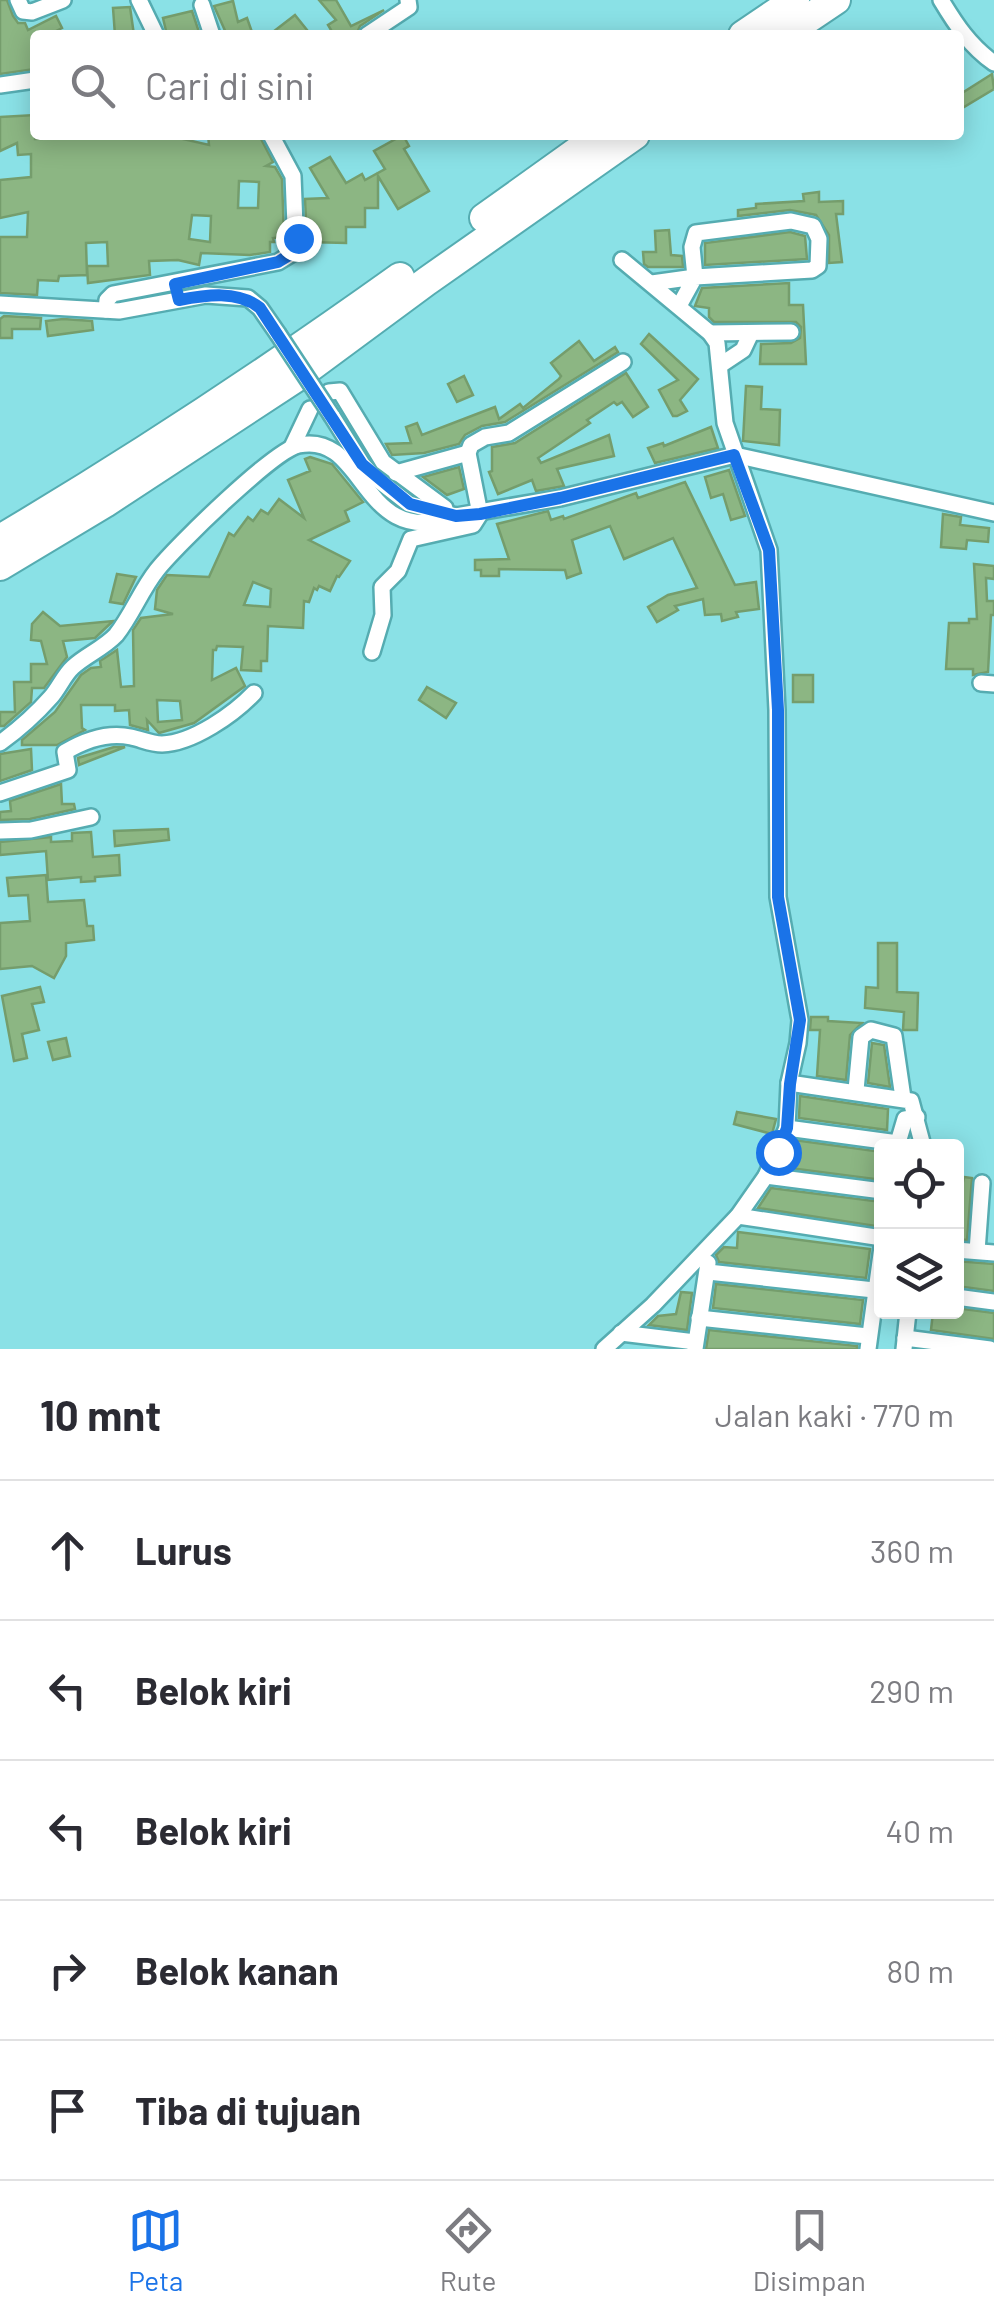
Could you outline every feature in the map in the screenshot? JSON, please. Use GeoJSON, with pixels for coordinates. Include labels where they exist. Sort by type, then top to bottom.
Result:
{"type":"FeatureCollection","features":[{"type":"Feature","properties":{"kind":"highway"},"geometry":{"type":"LineString","coordinates":[[750,30],[795,0]]}},
{"type":"Feature","properties":{"kind":"highway"},"geometry":{"type":"LineString","coordinates":[[791,30],[836,0]]}},
{"type":"Feature","properties":{"kind":"highway"},"geometry":{"type":"LineString","coordinates":[[0,539],[284,360],[593,140]]}},
{"type":"Feature","properties":{"kind":"highway"},"geometry":{"type":"LineString","coordinates":[[0,566],[105,503],[297,377],[628,140]]}},
{"type":"Feature","properties":{"kind":"street"},"geometry":{"type":"LineString","coordinates":[[18,0],[23,10],[32,12],[63,0]]}},
{"type":"Feature","properties":{"kind":"street"},"geometry":{"type":"LineString","coordinates":[[140,0],[154,30]]}},
{"type":"Feature","properties":{"kind":"street"},"geometry":{"type":"LineString","coordinates":[[375,30],[408,7],[408,0]]}},
{"type":"Feature","properties":{"kind":"street"},"geometry":{"type":"LineString","coordinates":[[941,0],[959,30]]}},
{"type":"Feature","properties":{"kind":"street"},"geometry":{"type":"LineString","coordinates":[[202,5],[210,30]]}},
{"type":"Feature","properties":{"kind":"street"},"geometry":{"type":"LineString","coordinates":[[964,36],[994,64]]}},
{"type":"Feature","properties":{"kind":"street"},"geometry":{"type":"LineString","coordinates":[[0,85],[30,81]]}},
{"type":"Feature","properties":{"kind":"street"},"geometry":{"type":"LineString","coordinates":[[0,304],[119,311],[278,262],[296,251],[293,176],[274,140]]}},
{"type":"Feature","properties":{"kind":"street"},"geometry":{"type":"LineString","coordinates":[[652,283],[694,277],[812,270],[818,266],[819,239],[813,226],[792,221],[696,233],[692,247],[694,277],[679,306]]}},
{"type":"Feature","properties":{"kind":"street"},"geometry":{"type":"LineString","coordinates":[[604,1349],[654,1305],[738,1216],[766,1176],[787,1128],[800,1020],[778,897],[778,710],[769,550],[724,423],[722,364],[717,343],[622,260]]}},
{"type":"Feature","properties":{"kind":"street"},"geometry":{"type":"LineString","coordinates":[[177,292],[248,298],[260,308],[373,476],[410,504],[456,516]]}},
{"type":"Feature","properties":{"kind":"street"},"geometry":{"type":"LineString","coordinates":[[710,333],[790,332]]}},
{"type":"Feature","properties":{"kind":"street"},"geometry":{"type":"LineString","coordinates":[[722,364],[740,354],[751,333]]}},
{"type":"Feature","properties":{"kind":"street"},"geometry":{"type":"LineString","coordinates":[[372,652],[383,614],[382,587],[398,571],[411,539],[472,525],[480,514],[468,453],[471,445],[485,437],[509,433],[623,362]]}},
{"type":"Feature","properties":{"kind":"street"},"geometry":{"type":"LineString","coordinates":[[329,392],[340,391],[382,462],[456,516]]}},
{"type":"Feature","properties":{"kind":"street"},"geometry":{"type":"LineString","coordinates":[[292,447],[310,409]]}},
{"type":"Feature","properties":{"kind":"street"},"geometry":{"type":"LineString","coordinates":[[0,743],[52,696],[72,668],[115,636],[170,554],[250,480],[292,447],[302,444],[336,450],[375,500],[395,515],[428,523],[560,498],[734,455],[994,512]]}},
{"type":"Feature","properties":{"kind":"street"},"geometry":{"type":"LineString","coordinates":[[396,473],[468,453]]}},
{"type":"Feature","properties":{"kind":"street"},"geometry":{"type":"LineString","coordinates":[[0,793],[68,770],[65,752],[86,741],[118,734],[163,744],[192,738],[240,708],[254,693]]}},
{"type":"Feature","properties":{"kind":"street"},"geometry":{"type":"LineString","coordinates":[[0,832],[31,830],[90,816]]}},
{"type":"Feature","properties":{"kind":"street"},"geometry":{"type":"LineString","coordinates":[[856,1090],[861,1037],[872,1030],[894,1036],[904,1098]]}},
{"type":"Feature","properties":{"kind":"street"},"geometry":{"type":"LineString","coordinates":[[790,1084],[904,1098],[911,1101],[918,1117],[922,1139]]}},
{"type":"Feature","properties":{"kind":"street"},"geometry":{"type":"LineString","coordinates":[[900,1139],[905,1119],[918,1117]]}},
{"type":"Feature","properties":{"kind":"street"},"geometry":{"type":"LineString","coordinates":[[787,1128],[874,1141]]}},
{"type":"Feature","properties":{"kind":"street"},"geometry":{"type":"LineString","coordinates":[[766,1176],[874,1190]]}},
{"type":"Feature","properties":{"kind":"street"},"geometry":{"type":"LineString","coordinates":[[977,1251],[982,1182]]}},
{"type":"Feature","properties":{"kind":"street"},"geometry":{"type":"LineString","coordinates":[[738,1216],[874,1237]]}},
{"type":"Feature","properties":{"kind":"street"},"geometry":{"type":"LineString","coordinates":[[621,1333],[695,1346],[708,1272],[707,1249]]}},
{"type":"Feature","properties":{"kind":"street"},"geometry":{"type":"LineString","coordinates":[[964,1250],[994,1254]]}},
{"type":"Feature","properties":{"kind":"street"},"geometry":{"type":"LineString","coordinates":[[699,1318],[868,1343],[874,1290],[708,1272]]}},
{"type":"Feature","properties":{"kind":"street"},"geometry":{"type":"LineString","coordinates":[[964,1299],[994,1302]]}},
{"type":"Feature","properties":{"kind":"street"},"geometry":{"type":"LineString","coordinates":[[904,1343],[990,1349]]}},
{"type":"Feature","properties":{"kind":"building"},"geometry":{"type":"Polygon","coordinates":[[[0,0],[7,0],[13,16],[18,23],[25,23],[28,30],[56,16],[62,28],[30,30],[30,70],[0,74],[0,0]]]}},
{"type":"Feature","properties":{"kind":"building"},"geometry":{"type":"Polygon","coordinates":[[[319,0],[336,0],[351,26],[384,10],[358,30],[331,30],[328,25],[336,20],[319,0]]]}},
{"type":"Feature","properties":{"kind":"building"},"geometry":{"type":"Polygon","coordinates":[[[233,1],[238,22],[247,18],[251,30],[225,30],[214,6],[233,1]]]}},
{"type":"Feature","properties":{"kind":"building"},"geometry":{"type":"Polygon","coordinates":[[[130,7],[133,30],[115,30],[113,8],[130,7]]]}},
{"type":"Feature","properties":{"kind":"building"},"geometry":{"type":"Polygon","coordinates":[[[192,11],[198,30],[166,30],[163,18],[192,11]]]}},
{"type":"Feature","properties":{"kind":"building"},"geometry":{"type":"Polygon","coordinates":[[[295,15],[307,30],[276,30],[295,15]]]}},
{"type":"Feature","properties":{"kind":"building"},"geometry":{"type":"Polygon","coordinates":[[[992,74],[994,89],[964,107],[964,92],[992,74]]]}},
{"type":"Feature","properties":{"kind":"building"},"geometry":{"type":"Polygon","coordinates":[[[30,115],[30,140],[187,140],[209,145],[208,140],[262,140],[273,162],[266,166],[275,167],[282,179],[284,237],[273,238],[270,252],[201,253],[199,265],[178,260],[149,261],[150,275],[88,283],[87,266],[108,266],[107,242],[86,243],[87,275],[59,276],[58,281],[38,280],[37,295],[0,293],[0,237],[27,237],[28,212],[0,218],[0,180],[31,177],[31,154],[18,155],[17,143],[0,151],[0,117],[30,115]],[[239,181],[238,208],[258,208],[259,182],[239,181]],[[192,215],[189,239],[210,242],[211,216],[192,215]]]}},
{"type":"Feature","properties":{"kind":"building"},"geometry":{"type":"Polygon","coordinates":[[[394,140],[406,140],[409,146],[404,149],[429,191],[398,209],[378,176],[378,208],[365,208],[365,227],[346,227],[346,243],[307,242],[305,199],[328,198],[310,168],[330,157],[346,183],[362,174],[365,180],[385,169],[374,151],[394,140]]]}},
{"type":"Feature","properties":{"kind":"building"},"geometry":{"type":"Polygon","coordinates":[[[819,192],[819,202],[843,201],[843,214],[836,214],[842,262],[829,263],[829,235],[816,215],[790,210],[738,216],[738,210],[756,208],[756,204],[804,201],[803,194],[819,192]]]}},
{"type":"Feature","properties":{"kind":"building"},"geometry":{"type":"Polygon","coordinates":[[[669,230],[671,255],[682,256],[683,267],[648,267],[643,252],[656,252],[655,231],[669,230]]]}},
{"type":"Feature","properties":{"kind":"building"},"geometry":{"type":"Polygon","coordinates":[[[790,232],[805,236],[807,259],[705,265],[705,243],[790,232]]]}},
{"type":"Feature","properties":{"kind":"building"},"geometry":{"type":"Polygon","coordinates":[[[789,283],[789,305],[803,305],[806,364],[760,364],[761,344],[791,343],[800,338],[801,327],[796,322],[714,322],[709,317],[709,308],[695,306],[702,288],[789,283]]]}},
{"type":"Feature","properties":{"kind":"building"},"geometry":{"type":"Polygon","coordinates":[[[41,318],[40,329],[12,329],[12,338],[0,338],[0,319],[41,318]]]}},
{"type":"Feature","properties":{"kind":"building"},"geometry":{"type":"Polygon","coordinates":[[[46,321],[92,321],[93,330],[48,336],[46,321]]]}},
{"type":"Feature","properties":{"kind":"building"},"geometry":{"type":"Polygon","coordinates":[[[649,334],[698,379],[680,400],[687,411],[677,416],[673,416],[659,390],[678,380],[641,344],[649,334]]]}},
{"type":"Feature","properties":{"kind":"building"},"geometry":{"type":"Polygon","coordinates":[[[579,341],[594,361],[615,347],[618,352],[505,422],[482,426],[465,435],[459,444],[424,453],[392,455],[386,444],[411,443],[406,427],[417,423],[422,435],[495,407],[499,419],[520,404],[523,408],[559,379],[561,376],[551,363],[579,341]]]}},
{"type":"Feature","properties":{"kind":"building"},"geometry":{"type":"Polygon","coordinates":[[[626,373],[648,407],[633,417],[622,402],[614,402],[538,458],[541,463],[609,435],[614,456],[557,469],[564,486],[536,491],[532,480],[498,494],[489,472],[492,447],[515,443],[626,373]]]}},
{"type":"Feature","properties":{"kind":"building"},"geometry":{"type":"Polygon","coordinates":[[[464,376],[473,395],[457,402],[448,384],[464,376]]]}},
{"type":"Feature","properties":{"kind":"building"},"geometry":{"type":"Polygon","coordinates":[[[746,386],[762,387],[761,409],[780,410],[779,445],[743,441],[746,386]]]}},
{"type":"Feature","properties":{"kind":"building"},"geometry":{"type":"Polygon","coordinates":[[[711,427],[718,448],[655,463],[648,448],[663,443],[664,446],[711,427]]]}},
{"type":"Feature","properties":{"kind":"building"},"geometry":{"type":"Polygon","coordinates":[[[305,459],[332,464],[363,502],[345,511],[349,521],[309,540],[350,561],[330,591],[319,586],[314,588],[309,602],[304,601],[303,628],[268,626],[267,661],[261,661],[261,671],[241,670],[243,647],[217,646],[213,650],[212,680],[236,668],[245,686],[194,723],[159,733],[147,720],[148,730],[130,725],[129,710],[115,711],[115,705],[81,705],[85,730],[57,745],[22,745],[22,740],[55,712],[81,675],[101,667],[100,661],[117,650],[121,687],[134,686],[133,630],[141,618],[173,614],[155,609],[157,590],[167,575],[209,577],[229,533],[234,536],[248,517],[253,521],[261,510],[268,514],[279,499],[304,518],[288,480],[310,471],[305,459]],[[253,582],[244,605],[270,607],[271,589],[253,582]],[[157,700],[158,722],[182,720],[180,701],[157,700]]]}},
{"type":"Feature","properties":{"kind":"building"},"geometry":{"type":"Polygon","coordinates":[[[459,467],[464,489],[447,495],[423,477],[459,467]]]}},
{"type":"Feature","properties":{"kind":"building"},"geometry":{"type":"Polygon","coordinates":[[[729,470],[745,516],[731,520],[723,494],[711,498],[705,477],[729,470]]]}},
{"type":"Feature","properties":{"kind":"building"},"geometry":{"type":"Polygon","coordinates":[[[685,482],[735,585],[756,582],[759,609],[736,612],[738,617],[722,621],[721,614],[705,615],[703,599],[675,606],[678,610],[657,622],[648,607],[668,595],[697,588],[673,538],[624,559],[610,526],[572,540],[581,573],[567,578],[565,570],[499,569],[499,576],[481,576],[481,570],[475,570],[475,560],[509,559],[497,524],[548,511],[551,520],[563,516],[564,519],[636,493],[638,498],[685,482]]]}},
{"type":"Feature","properties":{"kind":"building"},"geometry":{"type":"Polygon","coordinates":[[[943,514],[961,517],[960,525],[989,528],[988,542],[967,540],[966,549],[941,547],[943,514]]]}},
{"type":"Feature","properties":{"kind":"building"},"geometry":{"type":"Polygon","coordinates":[[[974,564],[994,566],[994,579],[986,578],[987,601],[994,601],[994,615],[988,672],[973,675],[973,669],[946,669],[949,623],[977,619],[974,564]]]}},
{"type":"Feature","properties":{"kind":"building"},"geometry":{"type":"Polygon","coordinates":[[[117,574],[136,577],[123,604],[110,602],[117,574]]]}},
{"type":"Feature","properties":{"kind":"building"},"geometry":{"type":"Polygon","coordinates":[[[43,612],[60,626],[113,621],[95,638],[63,641],[67,657],[44,688],[32,688],[31,702],[0,726],[0,712],[15,712],[14,682],[31,682],[31,664],[47,664],[41,641],[31,640],[32,624],[43,612]]]}},
{"type":"Feature","properties":{"kind":"building"},"geometry":{"type":"Polygon","coordinates":[[[793,675],[813,675],[813,702],[793,702],[793,675]]]}},
{"type":"Feature","properties":{"kind":"building"},"geometry":{"type":"Polygon","coordinates":[[[427,687],[456,703],[446,718],[419,700],[427,687]]]}},
{"type":"Feature","properties":{"kind":"building"},"geometry":{"type":"Polygon","coordinates":[[[125,747],[79,765],[78,758],[125,747]]]}},
{"type":"Feature","properties":{"kind":"building"},"geometry":{"type":"Polygon","coordinates":[[[31,749],[32,770],[0,781],[0,754],[31,749]]]}},
{"type":"Feature","properties":{"kind":"building"},"geometry":{"type":"Polygon","coordinates":[[[61,784],[62,804],[74,804],[75,809],[30,819],[0,820],[0,812],[11,811],[10,801],[61,784]]]}},
{"type":"Feature","properties":{"kind":"building"},"geometry":{"type":"Polygon","coordinates":[[[168,829],[169,840],[115,846],[114,831],[168,829]]]}},
{"type":"Feature","properties":{"kind":"building"},"geometry":{"type":"Polygon","coordinates":[[[91,832],[93,857],[119,855],[120,875],[81,882],[81,877],[48,880],[46,851],[0,855],[0,842],[51,837],[51,842],[72,841],[72,833],[91,832]]]}},
{"type":"Feature","properties":{"kind":"building"},"geometry":{"type":"Polygon","coordinates":[[[46,875],[48,902],[84,900],[87,926],[93,926],[94,940],[66,943],[66,956],[54,978],[32,966],[0,969],[0,923],[30,921],[28,895],[9,896],[7,878],[46,875]]]}},
{"type":"Feature","properties":{"kind":"building"},"geometry":{"type":"Polygon","coordinates":[[[878,943],[897,943],[897,992],[918,993],[917,1030],[903,1030],[904,1012],[865,1008],[866,987],[878,988],[878,943]]]}},
{"type":"Feature","properties":{"kind":"building"},"geometry":{"type":"Polygon","coordinates":[[[40,987],[44,1002],[32,1004],[39,1030],[22,1034],[27,1058],[14,1061],[2,996],[40,987]]]}},
{"type":"Feature","properties":{"kind":"building"},"geometry":{"type":"Polygon","coordinates":[[[811,1017],[862,1023],[850,1035],[846,1080],[817,1076],[820,1030],[810,1030],[811,1017]]]}},
{"type":"Feature","properties":{"kind":"building"},"geometry":{"type":"Polygon","coordinates":[[[66,1038],[70,1056],[53,1060],[48,1042],[66,1038]]]}},
{"type":"Feature","properties":{"kind":"building"},"geometry":{"type":"Polygon","coordinates":[[[872,1043],[884,1045],[890,1087],[868,1083],[872,1043]]]}},
{"type":"Feature","properties":{"kind":"building"},"geometry":{"type":"Polygon","coordinates":[[[800,1096],[888,1109],[887,1130],[799,1118],[800,1096]]]}},
{"type":"Feature","properties":{"kind":"building"},"geometry":{"type":"Polygon","coordinates":[[[737,1112],[776,1119],[772,1134],[734,1124],[737,1112]]]}},
{"type":"Feature","properties":{"kind":"building"},"geometry":{"type":"Polygon","coordinates":[[[794,1140],[874,1151],[874,1179],[782,1167],[794,1140]]]}},
{"type":"Feature","properties":{"kind":"building"},"geometry":{"type":"Polygon","coordinates":[[[964,1177],[972,1178],[967,1240],[964,1240],[964,1177]]]}},
{"type":"Feature","properties":{"kind":"building"},"geometry":{"type":"Polygon","coordinates":[[[771,1188],[874,1201],[874,1226],[758,1208],[771,1188]]]}},
{"type":"Feature","properties":{"kind":"building"},"geometry":{"type":"Polygon","coordinates":[[[738,1232],[870,1249],[866,1278],[719,1262],[716,1255],[724,1247],[737,1248],[738,1232]]]}},
{"type":"Feature","properties":{"kind":"building"},"geometry":{"type":"Polygon","coordinates":[[[964,1262],[994,1264],[994,1291],[964,1287],[964,1262]]]}},
{"type":"Feature","properties":{"kind":"building"},"geometry":{"type":"Polygon","coordinates":[[[716,1284],[863,1300],[860,1324],[713,1308],[716,1284]]]}},
{"type":"Feature","properties":{"kind":"building"},"geometry":{"type":"Polygon","coordinates":[[[681,1292],[692,1293],[687,1330],[649,1325],[658,1316],[676,1314],[681,1292]]]}},
{"type":"Feature","properties":{"kind":"building"},"geometry":{"type":"Polygon","coordinates":[[[964,1309],[994,1313],[994,1339],[931,1330],[932,1319],[964,1319],[964,1309]]]}},
{"type":"Feature","properties":{"kind":"building"},"geometry":{"type":"Polygon","coordinates":[[[709,1330],[857,1346],[857,1349],[706,1349],[709,1330]]]}},
{"type":"Feature","properties":{"kind":"route"},"geometry":{"type":"LineString","coordinates":[[298,238],[296,251],[278,262],[175,284],[179,300],[206,295],[248,298],[260,308],[362,464],[410,504],[456,516],[480,514],[734,455],[769,550],[778,710],[778,897],[800,1020],[787,1128],[778,1152]]}}]}
